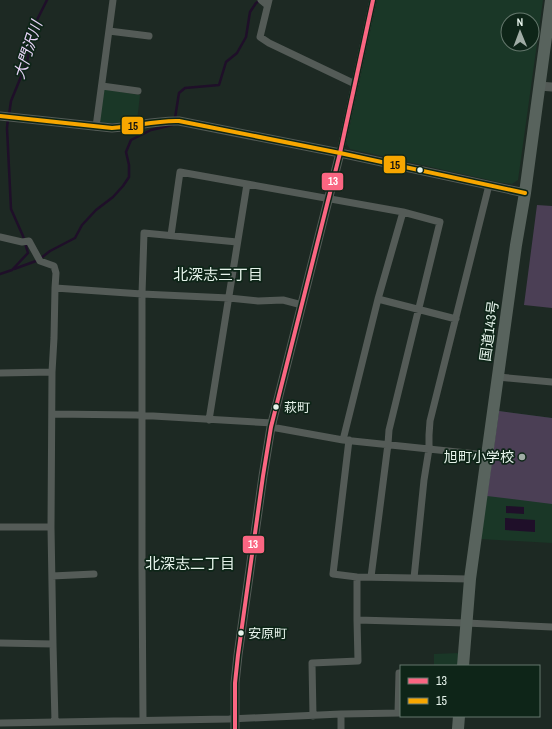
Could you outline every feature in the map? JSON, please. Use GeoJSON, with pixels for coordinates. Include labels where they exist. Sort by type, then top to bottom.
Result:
{"type":"FeatureCollection","features":[{"type":"Feature","properties":{"kind":"highway","name":"国道143号"},"geometry":{"type":"LineString","coordinates":[[463,665],[470,579],[486,455],[516,245],[525,193],[551,0]]}},
{"type":"Feature","properties":{"kind":"highway"},"geometry":{"type":"LineString","coordinates":[[458,729],[459,717]]}},
{"type":"Feature","properties":{"kind":"street"},"geometry":{"type":"LineString","coordinates":[[96,127],[113,0]]}},
{"type":"Feature","properties":{"kind":"street"},"geometry":{"type":"LineString","coordinates":[[261,0],[268,3],[260,37],[269,43],[355,84]]}},
{"type":"Feature","properties":{"kind":"street"},"geometry":{"type":"LineString","coordinates":[[235,729],[235,683],[238,655],[263,476],[272,425],[340,153],[373,0]]}},
{"type":"Feature","properties":{"kind":"street"},"geometry":{"type":"LineString","coordinates":[[109,31],[149,36]]}},
{"type":"Feature","properties":{"kind":"street"},"geometry":{"type":"LineString","coordinates":[[102,86],[138,91]]}},
{"type":"Feature","properties":{"kind":"street"},"geometry":{"type":"LineString","coordinates":[[539,86],[552,87]]}},
{"type":"Feature","properties":{"kind":"street"},"geometry":{"type":"LineString","coordinates":[[5,116],[112,128],[163,121],[175,121],[340,153],[525,193]]}},
{"type":"Feature","properties":{"kind":"street"},"geometry":{"type":"LineString","coordinates":[[171,235],[180,172],[402,212],[440,222],[389,430],[371,577]]}},
{"type":"Feature","properties":{"kind":"street"},"geometry":{"type":"LineString","coordinates":[[209,420],[247,184]]}},
{"type":"Feature","properties":{"kind":"street"},"geometry":{"type":"LineString","coordinates":[[414,578],[424,480],[429,449],[428,435],[430,421],[489,185]]}},
{"type":"Feature","properties":{"kind":"street"},"geometry":{"type":"LineString","coordinates":[[402,212],[378,299],[346,440],[333,574],[357,577],[470,579]]}},
{"type":"Feature","properties":{"kind":"street"},"geometry":{"type":"LineString","coordinates":[[143,720],[142,294],[144,233],[237,242]]}},
{"type":"Feature","properties":{"kind":"street"},"geometry":{"type":"LineString","coordinates":[[0,237],[29,241],[40,261],[54,266],[56,273],[54,288],[52,372],[51,526],[52,644],[55,722]]}},
{"type":"Feature","properties":{"kind":"street"},"geometry":{"type":"LineString","coordinates":[[54,288],[258,301],[283,300],[302,306]]}},
{"type":"Feature","properties":{"kind":"street"},"geometry":{"type":"LineString","coordinates":[[378,299],[456,319]]}},
{"type":"Feature","properties":{"kind":"street"},"geometry":{"type":"LineString","coordinates":[[0,373],[52,372]]}},
{"type":"Feature","properties":{"kind":"street"},"geometry":{"type":"LineString","coordinates":[[498,377],[552,382]]}},
{"type":"Feature","properties":{"kind":"street"},"geometry":{"type":"LineString","coordinates":[[52,414],[142,416],[272,425],[346,440],[486,455]]}},
{"type":"Feature","properties":{"kind":"street"},"geometry":{"type":"LineString","coordinates":[[0,527],[51,526]]}},
{"type":"Feature","properties":{"kind":"street"},"geometry":{"type":"LineString","coordinates":[[52,576],[94,574]]}},
{"type":"Feature","properties":{"kind":"street"},"geometry":{"type":"LineString","coordinates":[[313,716],[312,663],[358,661],[357,577]]}},
{"type":"Feature","properties":{"kind":"street"},"geometry":{"type":"LineString","coordinates":[[357,620],[466,623],[552,628]]}},
{"type":"Feature","properties":{"kind":"street"},"geometry":{"type":"LineString","coordinates":[[0,643],[52,644]]}},
{"type":"Feature","properties":{"kind":"street"},"geometry":{"type":"LineString","coordinates":[[0,723],[235,719],[400,713],[399,673]]}},
{"type":"Feature","properties":{"kind":"street"},"geometry":{"type":"LineString","coordinates":[[341,714],[341,729]]}},
{"type":"Feature","properties":{"kind":"street"},"geometry":{"type":"LineString","coordinates":[[109,721],[109,729]]}},
{"type":"Feature","properties":{"kind":"shaded area"},"geometry":{"type":"Polygon","coordinates":[[[377,0],[543,0],[540,22],[540,12],[500,12],[500,52],[536,52],[518,180],[512,184],[498,182],[350,149],[346,143],[377,0]]]}},
{"type":"Feature","properties":{"kind":"shaded area"},"geometry":{"type":"Polygon","coordinates":[[[102,89],[140,95],[137,121],[102,123],[98,117],[102,89]]]}},
{"type":"Feature","properties":{"kind":"shaded area"},"geometry":{"type":"Polygon","coordinates":[[[537,205],[552,206],[552,308],[524,305],[537,205]]]}},
{"type":"Feature","properties":{"kind":"shaded area","name":"旭町小学校"},"geometry":{"type":"Polygon","coordinates":[[[499,411],[552,418],[552,543],[481,539],[499,411]]]}},
{"type":"Feature","properties":{"kind":"shaded area","name":"旭町小学校"},"geometry":{"type":"Polygon","coordinates":[[[499,411],[552,418],[552,504],[487,496],[499,411]]]}},
{"type":"Feature","properties":{"kind":"shaded area"},"geometry":{"type":"Polygon","coordinates":[[[506,506],[524,507],[524,514],[506,513],[506,506]]]}},
{"type":"Feature","properties":{"kind":"shaded area"},"geometry":{"type":"Polygon","coordinates":[[[505,518],[535,520],[535,532],[505,530],[505,518]]]}},
{"type":"Feature","properties":{"kind":"shaded area"},"geometry":{"type":"Polygon","coordinates":[[[459,653],[458,665],[434,665],[434,654],[459,653]]]}},
{"type":"Feature","properties":{"kind":"waterway","name":"大門沢川"},"geometry":{"type":"LineString","coordinates":[[9,115],[11,101],[27,62],[33,28],[47,0]]}},
{"type":"Feature","properties":{"kind":"waterway"},"geometry":{"type":"LineString","coordinates":[[175,118],[179,93],[185,88],[219,85],[226,62],[237,53],[246,37],[250,12],[259,1]]}},
{"type":"Feature","properties":{"kind":"waterway","name":"大門沢川"},"geometry":{"type":"LineString","coordinates":[[0,274],[12,270],[28,253],[23,236],[11,209],[7,128],[8,119]]}},
{"type":"Feature","properties":{"kind":"waterway"},"geometry":{"type":"LineString","coordinates":[[41,258],[50,251],[75,238],[82,225],[96,210],[113,197],[123,186],[129,177],[129,165],[126,152],[131,140],[151,130],[172,125]]}},
{"type":"Feature","properties":{"kind":"waterway"},"geometry":{"type":"LineString","coordinates":[[14,269],[36,261]]}},
{"type":"Feature","properties":{"kind":"transit line","name":"13"},"geometry":{"type":"LineString","coordinates":[[235,729],[235,683],[238,655],[271,427],[340,153],[373,0]]}},
{"type":"Feature","properties":{"kind":"transit line","name":"15"},"geometry":{"type":"LineString","coordinates":[[0,116],[112,128],[179,121],[340,153],[525,193]]}},
{"type":"Feature","properties":{"kind":"place","name":"萩町"},"geometry":{"type":"Point","coordinates":[276,407]}},
{"type":"Feature","properties":{"kind":"place","name":"旭町小学校"},"geometry":{"type":"Point","coordinates":[522,457]}},
{"type":"Feature","properties":{"kind":"place","name":"安原町"},"geometry":{"type":"Point","coordinates":[241,633]}},
{"type":"Feature","properties":{"kind":"district","name":"北深志三丁目"},"geometry":{"type":"Point","coordinates":[218,275]}},
{"type":"Feature","properties":{"kind":"district","name":"北深志二丁目"},"geometry":{"type":"Point","coordinates":[190,564]}}]}
